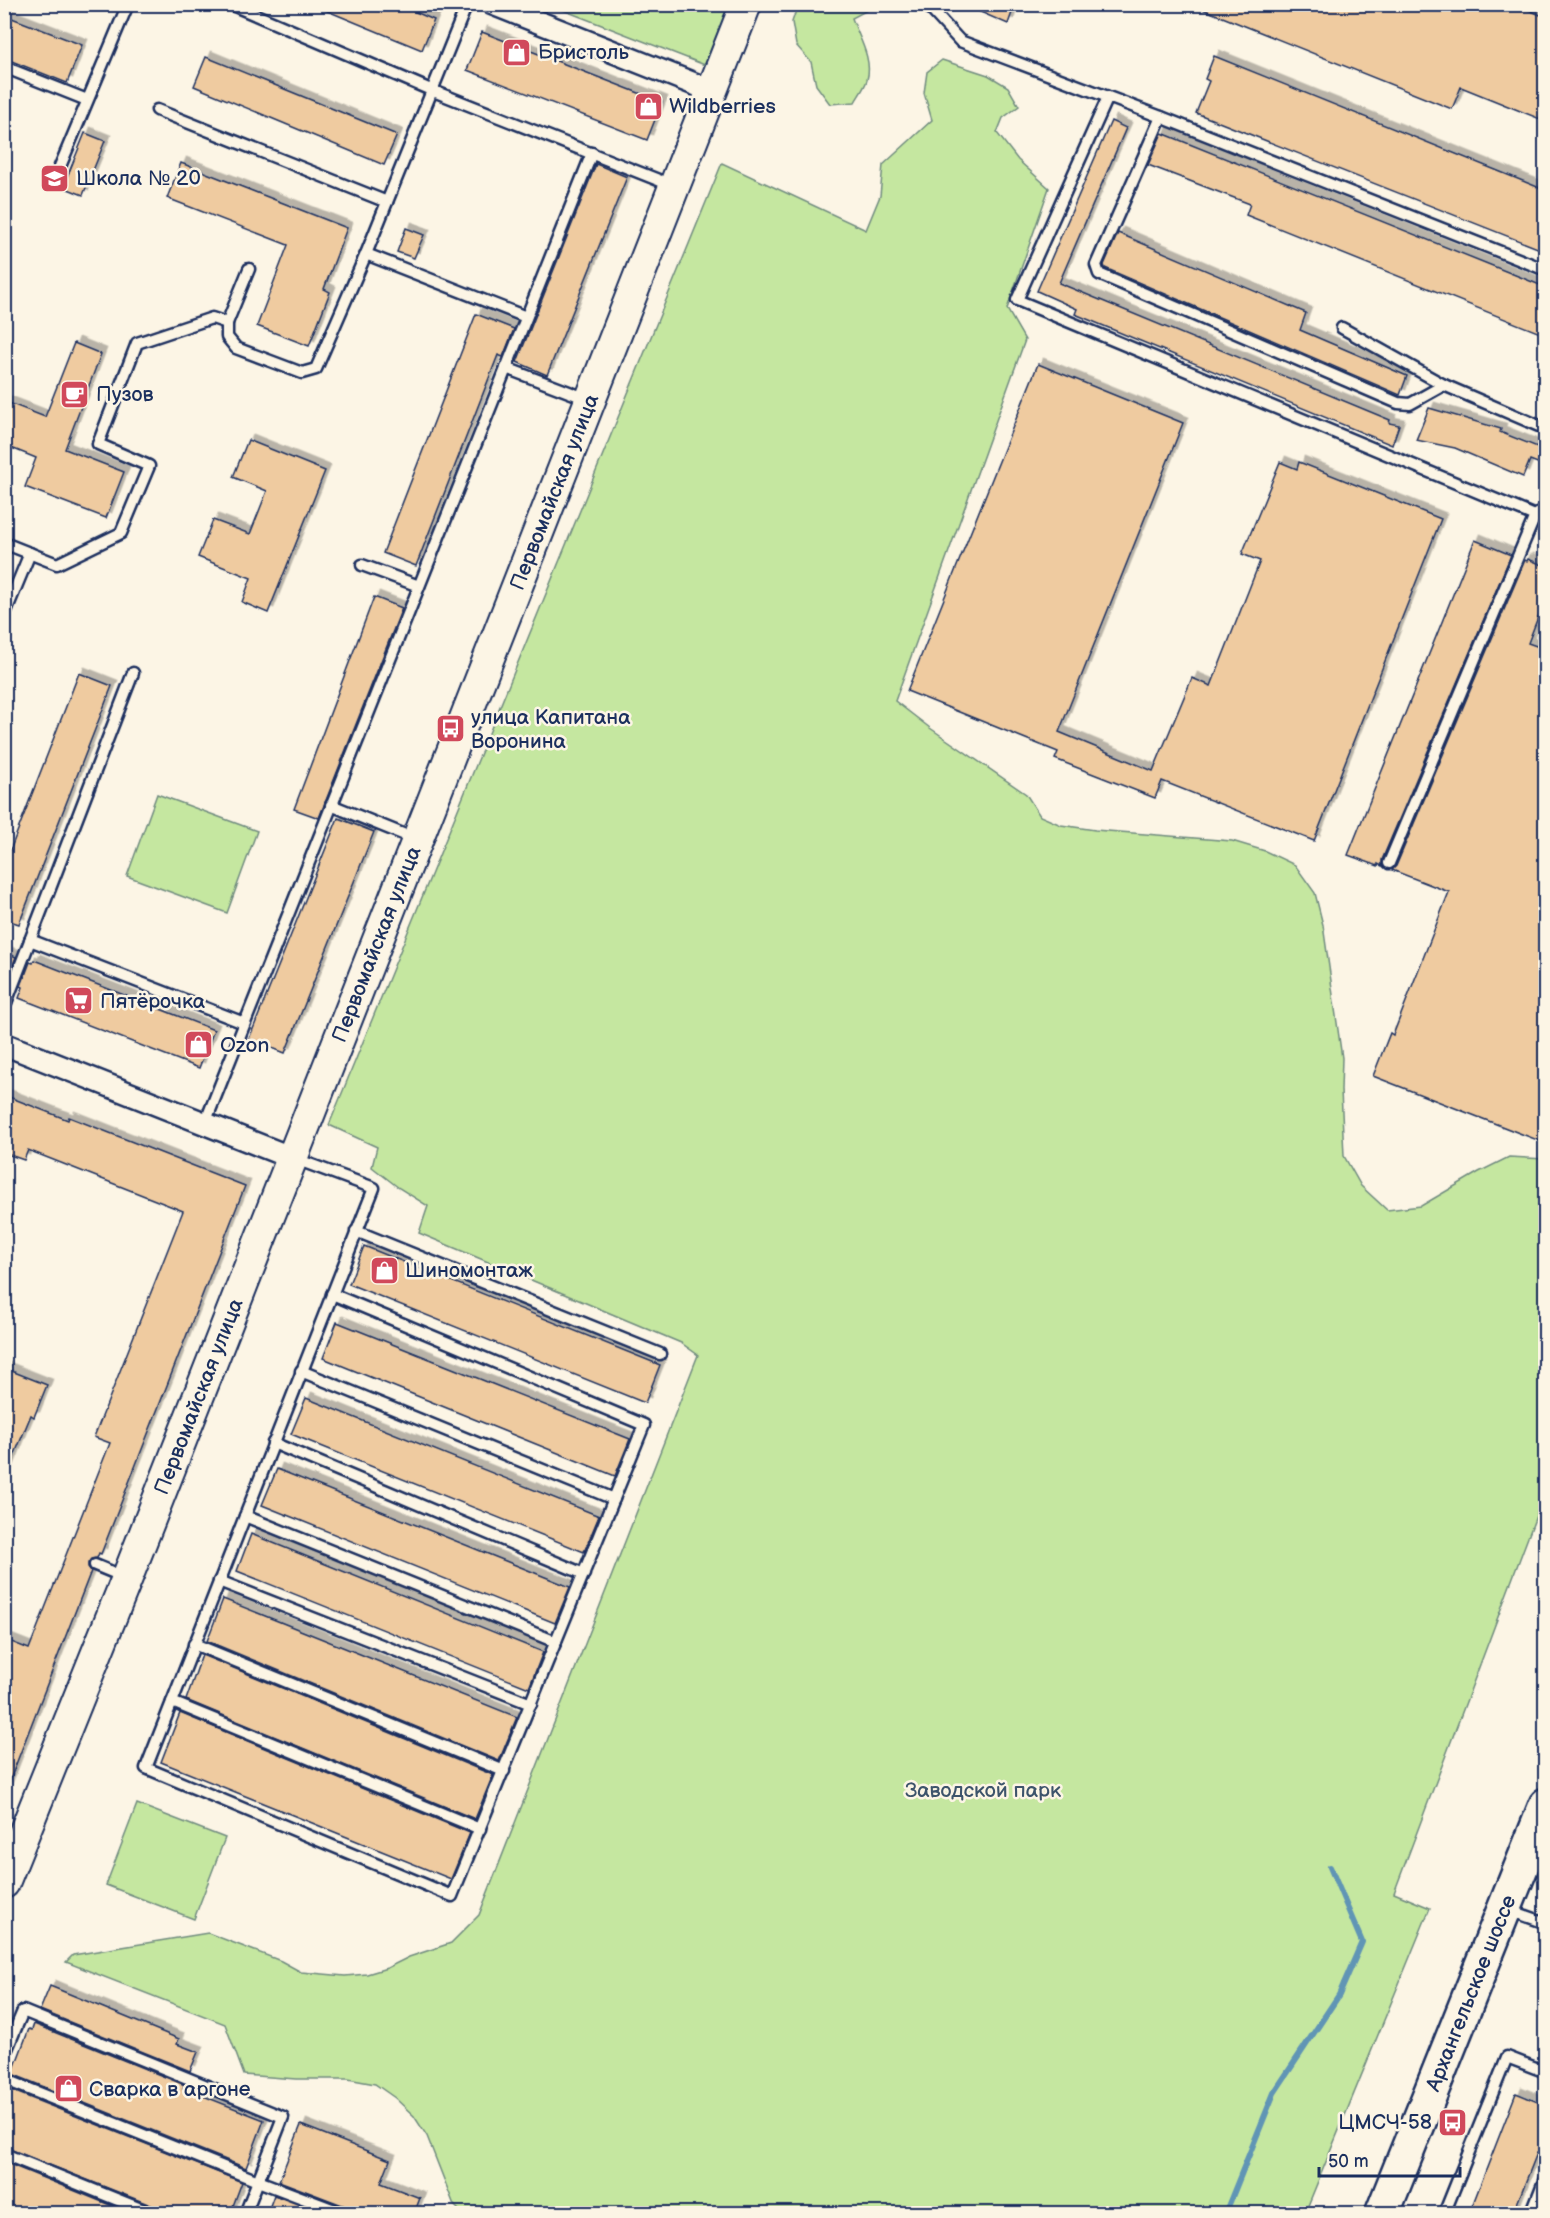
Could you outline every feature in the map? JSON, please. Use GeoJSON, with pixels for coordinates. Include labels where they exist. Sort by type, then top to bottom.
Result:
{"type":"FeatureCollection","features":[{"type":"Feature","properties":{"kind":"main road","name":"Архангельское шоссе"},"geometry":{"type":"LineString","coordinates":[[1382,2214],[1545,1805]]}},
{"type":"Feature","properties":{"kind":"street"},"geometry":{"type":"LineString","coordinates":[[493,4],[712,91]]}},
{"type":"Feature","properties":{"kind":"street","name":"Первомайская улица"},"geometry":{"type":"LineString","coordinates":[[4,1883],[127,1578],[746,4]]}},
{"type":"Feature","properties":{"kind":"street"},"geometry":{"type":"LineString","coordinates":[[4,1044],[292,1158]]}},
{"type":"Feature","properties":{"kind":"lane"},"geometry":{"type":"LineString","coordinates":[[56,176],[128,4]]}},
{"type":"Feature","properties":{"kind":"lane"},"geometry":{"type":"LineString","coordinates":[[230,4],[431,90],[675,186]]}},
{"type":"Feature","properties":{"kind":"lane"},"geometry":{"type":"LineString","coordinates":[[249,269],[227,323],[228,337],[236,348],[302,373],[316,369],[366,254],[467,4]]}},
{"type":"Feature","properties":{"kind":"lane"},"geometry":{"type":"LineString","coordinates":[[926,4],[960,41],[1161,117],[1545,270]]}},
{"type":"Feature","properties":{"kind":"lane"},"geometry":{"type":"LineString","coordinates":[[4,67],[87,100]]}},
{"type":"Feature","properties":{"kind":"lane"},"geometry":{"type":"LineString","coordinates":[[1108,97],[1017,300],[1535,516]]}},
{"type":"Feature","properties":{"kind":"lane"},"geometry":{"type":"LineString","coordinates":[[157,110],[387,201]]}},
{"type":"Feature","properties":{"kind":"lane"},"geometry":{"type":"LineString","coordinates":[[1161,117],[1096,265],[1099,274],[1106,279],[1398,403],[1410,404],[1444,385]]}},
{"type":"Feature","properties":{"kind":"lane"},"geometry":{"type":"LineString","coordinates":[[205,1123],[592,153]]}},
{"type":"Feature","properties":{"kind":"lane"},"geometry":{"type":"LineString","coordinates":[[366,254],[526,317]]}},
{"type":"Feature","properties":{"kind":"lane"},"geometry":{"type":"LineString","coordinates":[[4,543],[57,564],[122,532],[149,466],[98,444],[137,343],[212,318],[227,323]]}},
{"type":"Feature","properties":{"kind":"lane"},"geometry":{"type":"LineString","coordinates":[[1342,328],[1444,385],[1545,429]]}},
{"type":"Feature","properties":{"kind":"lane"},"geometry":{"type":"LineString","coordinates":[[506,368],[590,400]]}},
{"type":"Feature","properties":{"kind":"lane"},"geometry":{"type":"LineString","coordinates":[[1389,863],[1535,516],[1545,508]]}},
{"type":"Feature","properties":{"kind":"lane"},"geometry":{"type":"LineString","coordinates":[[4,616],[30,553]]}},
{"type":"Feature","properties":{"kind":"lane"},"geometry":{"type":"LineString","coordinates":[[362,565],[419,586]]}},
{"type":"Feature","properties":{"kind":"lane"},"geometry":{"type":"LineString","coordinates":[[4,1008],[133,673]]}},
{"type":"Feature","properties":{"kind":"lane"},"geometry":{"type":"LineString","coordinates":[[331,806],[417,840]]}},
{"type":"Feature","properties":{"kind":"lane"},"geometry":{"type":"LineString","coordinates":[[30,940],[244,1023]]}},
{"type":"Feature","properties":{"kind":"lane"},"geometry":{"type":"LineString","coordinates":[[292,1158],[374,1188],[244,1516],[146,1768],[452,1896],[644,1425],[332,1294]]}},
{"type":"Feature","properties":{"kind":"lane"},"geometry":{"type":"LineString","coordinates":[[356,1232],[660,1354]]}},
{"type":"Feature","properties":{"kind":"lane"},"geometry":{"type":"LineString","coordinates":[[302,1371],[614,1499]]}},
{"type":"Feature","properties":{"kind":"lane"},"geometry":{"type":"LineString","coordinates":[[273,1443],[584,1574]]}},
{"type":"Feature","properties":{"kind":"lane"},"geometry":{"type":"LineString","coordinates":[[244,1516],[556,1642]]}},
{"type":"Feature","properties":{"kind":"lane"},"geometry":{"type":"LineString","coordinates":[[95,1565],[127,1578]]}},
{"type":"Feature","properties":{"kind":"lane"},"geometry":{"type":"LineString","coordinates":[[219,1581],[531,1704]]}},
{"type":"Feature","properties":{"kind":"lane"},"geometry":{"type":"LineString","coordinates":[[194,1644],[504,1771]]}},
{"type":"Feature","properties":{"kind":"lane"},"geometry":{"type":"LineString","coordinates":[[172,1702],[480,1829]]}},
{"type":"Feature","properties":{"kind":"lane"},"geometry":{"type":"LineString","coordinates":[[1504,1908],[1545,1923]]}},
{"type":"Feature","properties":{"kind":"lane"},"geometry":{"type":"LineString","coordinates":[[4,2056],[23,2011],[283,2117],[245,2214]]}},
{"type":"Feature","properties":{"kind":"lane"},"geometry":{"type":"LineString","coordinates":[[1444,2214],[1507,2057],[1545,2072]]}},
{"type":"Feature","properties":{"kind":"lane"},"geometry":{"type":"LineString","coordinates":[[4,2079],[345,2214]]}},
{"type":"Feature","properties":{"kind":"lane"},"geometry":{"type":"LineString","coordinates":[[4,2154],[153,2214]]}},
{"type":"Feature","properties":{"kind":"lane"},"geometry":{"type":"LineString","coordinates":[[1531,2214],[1545,2176]]}},
{"type":"Feature","properties":{"kind":"green space"},"geometry":{"type":"Polygon","coordinates":[[[550,5],[735,5],[710,67],[550,5]]]}},
{"type":"Feature","properties":{"kind":"green space"},"geometry":{"type":"Polygon","coordinates":[[[798,5],[873,5],[852,18],[868,64],[866,83],[855,102],[830,104],[816,85],[811,62],[796,45],[792,22],[798,5]]]}},
{"type":"Feature","properties":{"kind":"green space","name":"Заводской парк"},"geometry":{"type":"Polygon","coordinates":[[[942,60],[988,75],[1008,87],[1019,106],[1003,118],[997,133],[1018,160],[1049,188],[1007,309],[1025,340],[895,701],[1026,794],[1040,816],[1061,825],[1095,830],[1232,841],[1265,851],[1295,865],[1315,893],[1323,925],[1342,1058],[1344,1156],[1361,1186],[1387,1210],[1421,1206],[1509,1157],[1545,1159],[1545,1492],[1394,1893],[1430,1908],[1305,2213],[462,2213],[454,2205],[427,2136],[414,2116],[395,2098],[375,2084],[348,2079],[296,2079],[244,2075],[225,2024],[66,1962],[73,1955],[208,1933],[281,1961],[301,1972],[345,1976],[367,1974],[451,1943],[479,1915],[698,1355],[681,1343],[419,1233],[428,1206],[399,1188],[372,1167],[377,1147],[329,1125],[722,163],[866,230],[880,196],[883,165],[932,120],[924,93],[927,72],[942,60]]]}},
{"type":"Feature","properties":{"kind":"green space"},"geometry":{"type":"Polygon","coordinates":[[[157,794],[257,831],[227,913],[127,876],[157,794]]]}},
{"type":"Feature","properties":{"kind":"green space"},"geometry":{"type":"Polygon","coordinates":[[[137,1804],[225,1838],[194,1919],[106,1885],[137,1804]]]}},
{"type":"Feature","properties":{"kind":"building"},"geometry":{"type":"Polygon","coordinates":[[[397,4],[434,20],[422,50],[313,5],[397,4]]]}},
{"type":"Feature","properties":{"kind":"building"},"geometry":{"type":"Polygon","coordinates":[[[962,4],[1015,4],[1008,24],[962,4]]]}},
{"type":"Feature","properties":{"kind":"building"},"geometry":{"type":"Polygon","coordinates":[[[1190,4],[1515,4],[1545,17],[1545,121],[1461,87],[1452,109],[1190,4]]]}},
{"type":"Feature","properties":{"kind":"building"},"geometry":{"type":"Polygon","coordinates":[[[4,15],[82,45],[67,83],[4,58],[4,15]]]}},
{"type":"Feature","properties":{"kind":"building"},"geometry":{"type":"Polygon","coordinates":[[[482,32],[662,102],[647,140],[467,70],[482,32]]]}},
{"type":"Feature","properties":{"kind":"building"},"geometry":{"type":"Polygon","coordinates":[[[1214,56],[1545,190],[1545,251],[1196,113],[1209,81],[1205,79],[1214,56]]]}},
{"type":"Feature","properties":{"kind":"building"},"geometry":{"type":"Polygon","coordinates":[[[206,57],[397,135],[384,165],[194,86],[206,57]]]}},
{"type":"Feature","properties":{"kind":"building"},"geometry":{"type":"Polygon","coordinates":[[[1111,121],[1126,128],[1059,283],[1390,420],[1389,423],[1399,425],[1392,445],[1075,314],[1077,309],[1037,291],[1111,121]]]}},
{"type":"Feature","properties":{"kind":"building"},"geometry":{"type":"Polygon","coordinates":[[[85,133],[105,141],[83,195],[63,187],[85,133]]]}},
{"type":"Feature","properties":{"kind":"building"},"geometry":{"type":"Polygon","coordinates":[[[1162,133],[1545,287],[1545,335],[1246,215],[1250,204],[1148,165],[1162,133]]]}},
{"type":"Feature","properties":{"kind":"building"},"geometry":{"type":"Polygon","coordinates":[[[181,163],[347,228],[324,289],[330,292],[309,346],[257,326],[288,245],[167,198],[181,163]]]}},
{"type":"Feature","properties":{"kind":"building"},"geometry":{"type":"Polygon","coordinates":[[[596,164],[627,177],[547,375],[517,362],[596,164]]]}},
{"type":"Feature","properties":{"kind":"building"},"geometry":{"type":"Polygon","coordinates":[[[406,228],[424,235],[414,258],[397,252],[406,228]]]}},
{"type":"Feature","properties":{"kind":"building"},"geometry":{"type":"Polygon","coordinates":[[[1118,233],[1306,313],[1300,330],[1407,376],[1400,395],[1105,268],[1104,265],[1118,233]]]}},
{"type":"Feature","properties":{"kind":"building"},"geometry":{"type":"Polygon","coordinates":[[[476,314],[514,329],[503,357],[498,355],[416,566],[383,553],[476,314]]]}},
{"type":"Feature","properties":{"kind":"building"},"geometry":{"type":"Polygon","coordinates":[[[74,343],[101,354],[65,449],[124,472],[106,518],[25,487],[36,458],[4,445],[4,401],[45,417],[74,343]]]}},
{"type":"Feature","properties":{"kind":"building"},"geometry":{"type":"Polygon","coordinates":[[[1038,364],[1183,423],[1059,732],[1153,771],[1192,678],[1211,686],[1260,561],[1242,554],[1280,462],[1297,469],[1299,462],[1441,519],[1314,841],[1162,781],[1155,798],[1055,759],[1058,752],[907,691],[1038,364]]]}},
{"type":"Feature","properties":{"kind":"building"},"geometry":{"type":"Polygon","coordinates":[[[1429,408],[1501,429],[1500,432],[1545,450],[1545,466],[1530,460],[1523,477],[1455,448],[1416,440],[1429,408]]]}},
{"type":"Feature","properties":{"kind":"building"},"geometry":{"type":"Polygon","coordinates":[[[248,440],[325,471],[268,613],[242,602],[251,578],[198,557],[213,520],[250,534],[267,491],[233,477],[248,440]]]}},
{"type":"Feature","properties":{"kind":"building"},"geometry":{"type":"Polygon","coordinates":[[[1475,540],[1511,555],[1382,860],[1382,866],[1378,864],[1378,866],[1348,855],[1475,540]]]}},
{"type":"Feature","properties":{"kind":"building"},"geometry":{"type":"Polygon","coordinates":[[[1528,559],[1545,566],[1545,599],[1528,643],[1545,649],[1545,1143],[1373,1076],[1390,1033],[1393,1035],[1449,892],[1392,870],[1396,866],[1525,560],[1528,559]]]}},
{"type":"Feature","properties":{"kind":"building"},"geometry":{"type":"Polygon","coordinates":[[[374,597],[402,608],[319,818],[294,809],[374,597]]]}},
{"type":"Feature","properties":{"kind":"building"},"geometry":{"type":"Polygon","coordinates":[[[79,673],[112,686],[19,924],[4,919],[4,866],[79,673]]]}},
{"type":"Feature","properties":{"kind":"building"},"geometry":{"type":"Polygon","coordinates":[[[338,818],[374,832],[285,1053],[249,1039],[338,818]]]}},
{"type":"Feature","properties":{"kind":"building"},"geometry":{"type":"Polygon","coordinates":[[[4,952],[16,957],[6,981],[4,980],[4,952]]]}},
{"type":"Feature","properties":{"kind":"building"},"geometry":{"type":"Polygon","coordinates":[[[34,960],[214,1030],[199,1068],[19,998],[30,962],[33,963],[34,960]]]}},
{"type":"Feature","properties":{"kind":"building"},"geometry":{"type":"Polygon","coordinates":[[[4,1095],[68,1120],[69,1117],[245,1186],[101,1554],[99,1553],[97,1558],[91,1559],[88,1563],[91,1571],[6,1790],[4,1639],[29,1649],[110,1443],[94,1437],[183,1211],[28,1150],[24,1160],[4,1153],[4,1095]]]}},
{"type":"Feature","properties":{"kind":"building"},"geometry":{"type":"Polygon","coordinates":[[[364,1246],[660,1365],[645,1403],[349,1284],[364,1246]]]}},
{"type":"Feature","properties":{"kind":"building"},"geometry":{"type":"Polygon","coordinates":[[[337,1322],[630,1439],[615,1476],[323,1358],[337,1322]]]}},
{"type":"Feature","properties":{"kind":"building"},"geometry":{"type":"Polygon","coordinates":[[[4,1368],[47,1385],[34,1417],[31,1415],[5,1478],[4,1368]]]}},
{"type":"Feature","properties":{"kind":"building"},"geometry":{"type":"Polygon","coordinates":[[[306,1398],[599,1516],[584,1552],[291,1434],[306,1398]]]}},
{"type":"Feature","properties":{"kind":"building"},"geometry":{"type":"Polygon","coordinates":[[[277,1469],[570,1587],[555,1623],[262,1505],[277,1469]]]}},
{"type":"Feature","properties":{"kind":"building"},"geometry":{"type":"Polygon","coordinates":[[[251,1534],[543,1652],[529,1688],[237,1571],[251,1534]]]}},
{"type":"Feature","properties":{"kind":"building"},"geometry":{"type":"Polygon","coordinates":[[[223,1599],[517,1717],[499,1761],[207,1641],[223,1599]]]}},
{"type":"Feature","properties":{"kind":"building"},"geometry":{"type":"Polygon","coordinates":[[[202,1655],[493,1775],[475,1819],[186,1700],[202,1655]]]}},
{"type":"Feature","properties":{"kind":"building"},"geometry":{"type":"Polygon","coordinates":[[[180,1713],[470,1833],[451,1879],[161,1762],[180,1713]]]}},
{"type":"Feature","properties":{"kind":"building"},"geometry":{"type":"Polygon","coordinates":[[[50,1986],[179,2039],[177,2044],[198,2052],[190,2071],[40,2010],[50,1986]]]}},
{"type":"Feature","properties":{"kind":"building"},"geometry":{"type":"Polygon","coordinates":[[[34,2024],[185,2085],[183,2088],[264,2120],[246,2168],[12,2074],[29,2029],[32,2030],[34,2024]]]}},
{"type":"Feature","properties":{"kind":"building"},"geometry":{"type":"Polygon","coordinates":[[[8,2089],[242,2182],[230,2214],[160,2214],[156,2207],[4,2147],[4,2097],[8,2089]]]}},
{"type":"Feature","properties":{"kind":"building"},"geometry":{"type":"Polygon","coordinates":[[[1516,2093],[1545,2105],[1545,2157],[1537,2153],[1513,2214],[1469,2214],[1516,2093]]]}},
{"type":"Feature","properties":{"kind":"building"},"geometry":{"type":"Polygon","coordinates":[[[301,2125],[390,2160],[381,2183],[420,2198],[414,2214],[352,2214],[348,2207],[279,2181],[301,2125]]]}},
{"type":"Feature","properties":{"kind":"building"},"geometry":{"type":"Polygon","coordinates":[[[4,2162],[132,2214],[4,2214],[4,2162]]]}},
{"type":"Feature","properties":{"kind":"building"},"geometry":{"type":"Polygon","coordinates":[[[274,2195],[323,2214],[267,2214],[274,2195]]]}},
{"type":"Feature","properties":{"kind":"waterway"},"geometry":{"type":"LineString","coordinates":[[1225,2214],[1274,2093],[1339,1995],[1362,1942],[1330,1867]]}},
{"type":"Feature","properties":{"kind":"place","name":"Бристоль"},"geometry":{"type":"Point","coordinates":[517,52]}},
{"type":"Feature","properties":{"kind":"place","name":"Wildberries"},"geometry":{"type":"Point","coordinates":[648,106]}},
{"type":"Feature","properties":{"kind":"place","name":"Школа № 20"},"geometry":{"type":"Point","coordinates":[55,178]}},
{"type":"Feature","properties":{"kind":"place","name":"Пузов"},"geometry":{"type":"Point","coordinates":[75,394]}},
{"type":"Feature","properties":{"kind":"place","name":"улица Капитана Воронина"},"geometry":{"type":"Point","coordinates":[450,729]}},
{"type":"Feature","properties":{"kind":"place","name":"Пятёрочка"},"geometry":{"type":"Point","coordinates":[79,1001]}},
{"type":"Feature","properties":{"kind":"place","name":"Ozon"},"geometry":{"type":"Point","coordinates":[199,1045]}},
{"type":"Feature","properties":{"kind":"place","name":"Шиномонтаж"},"geometry":{"type":"Point","coordinates":[384,1270]}},
{"type":"Feature","properties":{"kind":"place","name":"Сварка в аргоне"},"geometry":{"type":"Point","coordinates":[68,2089]}},
{"type":"Feature","properties":{"kind":"place","name":"ЦМСЧ-58"},"geometry":{"type":"Point","coordinates":[1453,2122]}}]}
